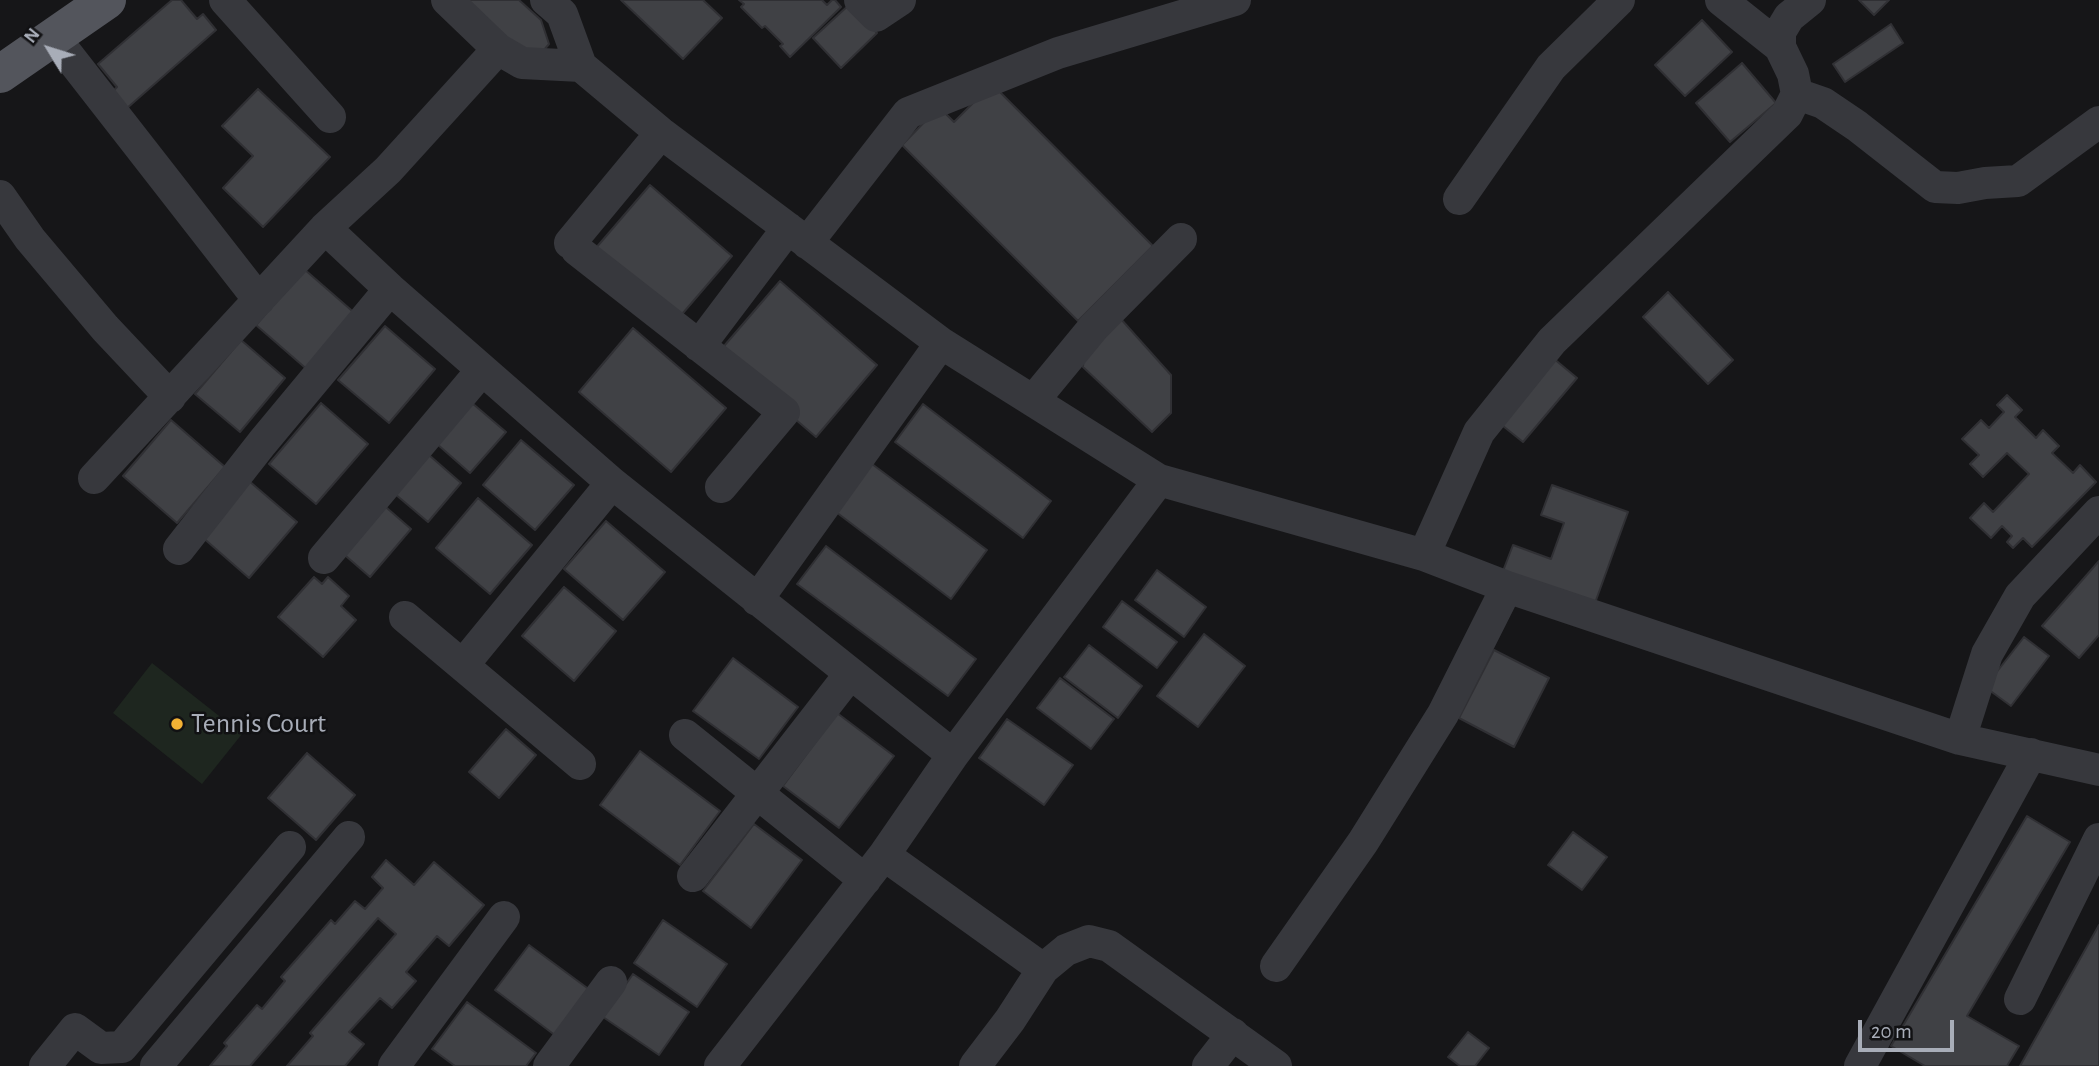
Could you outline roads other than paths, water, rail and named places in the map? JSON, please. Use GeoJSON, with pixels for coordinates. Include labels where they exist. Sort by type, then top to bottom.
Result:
{"type":"FeatureCollection","features":[{"type":"Feature","properties":{"kind":"main road"},"geometry":{"type":"LineString","coordinates":[[0,74],[107,0]]}},
{"type":"Feature","properties":{"kind":"street"},"geometry":{"type":"LineString","coordinates":[[225,0],[330,117]]}},
{"type":"Feature","properties":{"kind":"street"},"geometry":{"type":"LineString","coordinates":[[447,0],[498,49],[522,63],[581,66]]}},
{"type":"Feature","properties":{"kind":"street"},"geometry":{"type":"LineString","coordinates":[[546,0],[562,14],[581,66],[661,133],[941,343],[1159,480],[1424,555],[1507,587],[1961,739],[2099,770]]}},
{"type":"Feature","properties":{"kind":"street"},"geometry":{"type":"LineString","coordinates":[[860,0],[876,16],[900,0]]}},
{"type":"Feature","properties":{"kind":"street"},"geometry":{"type":"LineString","coordinates":[[699,346],[908,113],[1058,53],[1236,0]]}},
{"type":"Feature","properties":{"kind":"street"},"geometry":{"type":"LineString","coordinates":[[1459,199],[1551,67],[1619,0]]}},
{"type":"Feature","properties":{"kind":"street"},"geometry":{"type":"LineString","coordinates":[[1721,0],[1780,47]]}},
{"type":"Feature","properties":{"kind":"street"},"geometry":{"type":"LineString","coordinates":[[1424,555],[1479,432],[1552,341],[1787,114],[1797,94],[1793,75],[1780,47],[1780,32],[1789,17],[1810,0]]}},
{"type":"Feature","properties":{"kind":"street"},"geometry":{"type":"LineString","coordinates":[[54,37],[259,300]]}},
{"type":"Feature","properties":{"kind":"street"},"geometry":{"type":"LineString","coordinates":[[94,478],[325,228],[388,170],[498,49]]}},
{"type":"Feature","properties":{"kind":"street"},"geometry":{"type":"LineString","coordinates":[[1797,94],[1823,103],[1846,118],[1935,187],[1958,188],[2018,181],[2099,122]]}},
{"type":"Feature","properties":{"kind":"street"},"geometry":{"type":"LineString","coordinates":[[661,133],[573,247],[784,412],[721,487]]}},
{"type":"Feature","properties":{"kind":"street"},"geometry":{"type":"LineString","coordinates":[[0,196],[46,259],[105,328],[170,397]]}},
{"type":"Feature","properties":{"kind":"street"},"geometry":{"type":"LineString","coordinates":[[325,228],[390,289],[612,483],[953,755]]}},
{"type":"Feature","properties":{"kind":"street"},"geometry":{"type":"LineString","coordinates":[[1033,401],[1094,327],[1181,239]]}},
{"type":"Feature","properties":{"kind":"street"},"geometry":{"type":"LineString","coordinates":[[179,549],[262,443],[390,289]]}},
{"type":"Feature","properties":{"kind":"street"},"geometry":{"type":"LineString","coordinates":[[757,600],[941,343]]}},
{"type":"Feature","properties":{"kind":"street"},"geometry":{"type":"LineString","coordinates":[[324,558],[482,370]]}},
{"type":"Feature","properties":{"kind":"street"},"geometry":{"type":"LineString","coordinates":[[720,1066],[884,855],[953,755],[1159,480]]}},
{"type":"Feature","properties":{"kind":"street"},"geometry":{"type":"LineString","coordinates":[[463,665],[612,483]]}},
{"type":"Feature","properties":{"kind":"street"},"geometry":{"type":"LineString","coordinates":[[1961,739],[1987,654],[2020,596],[2099,512]]}},
{"type":"Feature","properties":{"kind":"street"},"geometry":{"type":"LineString","coordinates":[[1276,966],[1363,842],[1443,714],[1507,587]]}},
{"type":"Feature","properties":{"kind":"street"},"geometry":{"type":"LineString","coordinates":[[405,617],[580,764]]}},
{"type":"Feature","properties":{"kind":"street"},"geometry":{"type":"LineString","coordinates":[[693,876],[850,674]]}},
{"type":"Feature","properties":{"kind":"street"},"geometry":{"type":"LineString","coordinates":[[685,735],[865,880]]}},
{"type":"Feature","properties":{"kind":"street"},"geometry":{"type":"LineString","coordinates":[[1868,1063],[2031,754]]}},
{"type":"Feature","properties":{"kind":"street"},"geometry":{"type":"LineString","coordinates":[[156,1066],[349,837]]}},
{"type":"Feature","properties":{"kind":"street"},"geometry":{"type":"LineString","coordinates":[[2020,999],[2099,839]]}},
{"type":"Feature","properties":{"kind":"street"},"geometry":{"type":"LineString","coordinates":[[45,1066],[75,1029],[101,1048],[122,1047],[290,847]]}},
{"type":"Feature","properties":{"kind":"street"},"geometry":{"type":"LineString","coordinates":[[884,855],[1044,969]]}},
{"type":"Feature","properties":{"kind":"street"},"geometry":{"type":"LineString","coordinates":[[394,1066],[505,917]]}},
{"type":"Feature","properties":{"kind":"street"},"geometry":{"type":"LineString","coordinates":[[975,1066],[1044,969],[1066,950],[1089,941],[1109,946],[1276,1066]]}},
{"type":"Feature","properties":{"kind":"street"},"geometry":{"type":"LineString","coordinates":[[548,1066],[611,982]]}},
{"type":"Feature","properties":{"kind":"street"},"geometry":{"type":"LineString","coordinates":[[1209,1066],[1233,1034]]}},
{"type":"Feature","properties":{"kind":"place","name":"Tennis Court"},"geometry":{"type":"Point","coordinates":[177,724]}}]}
